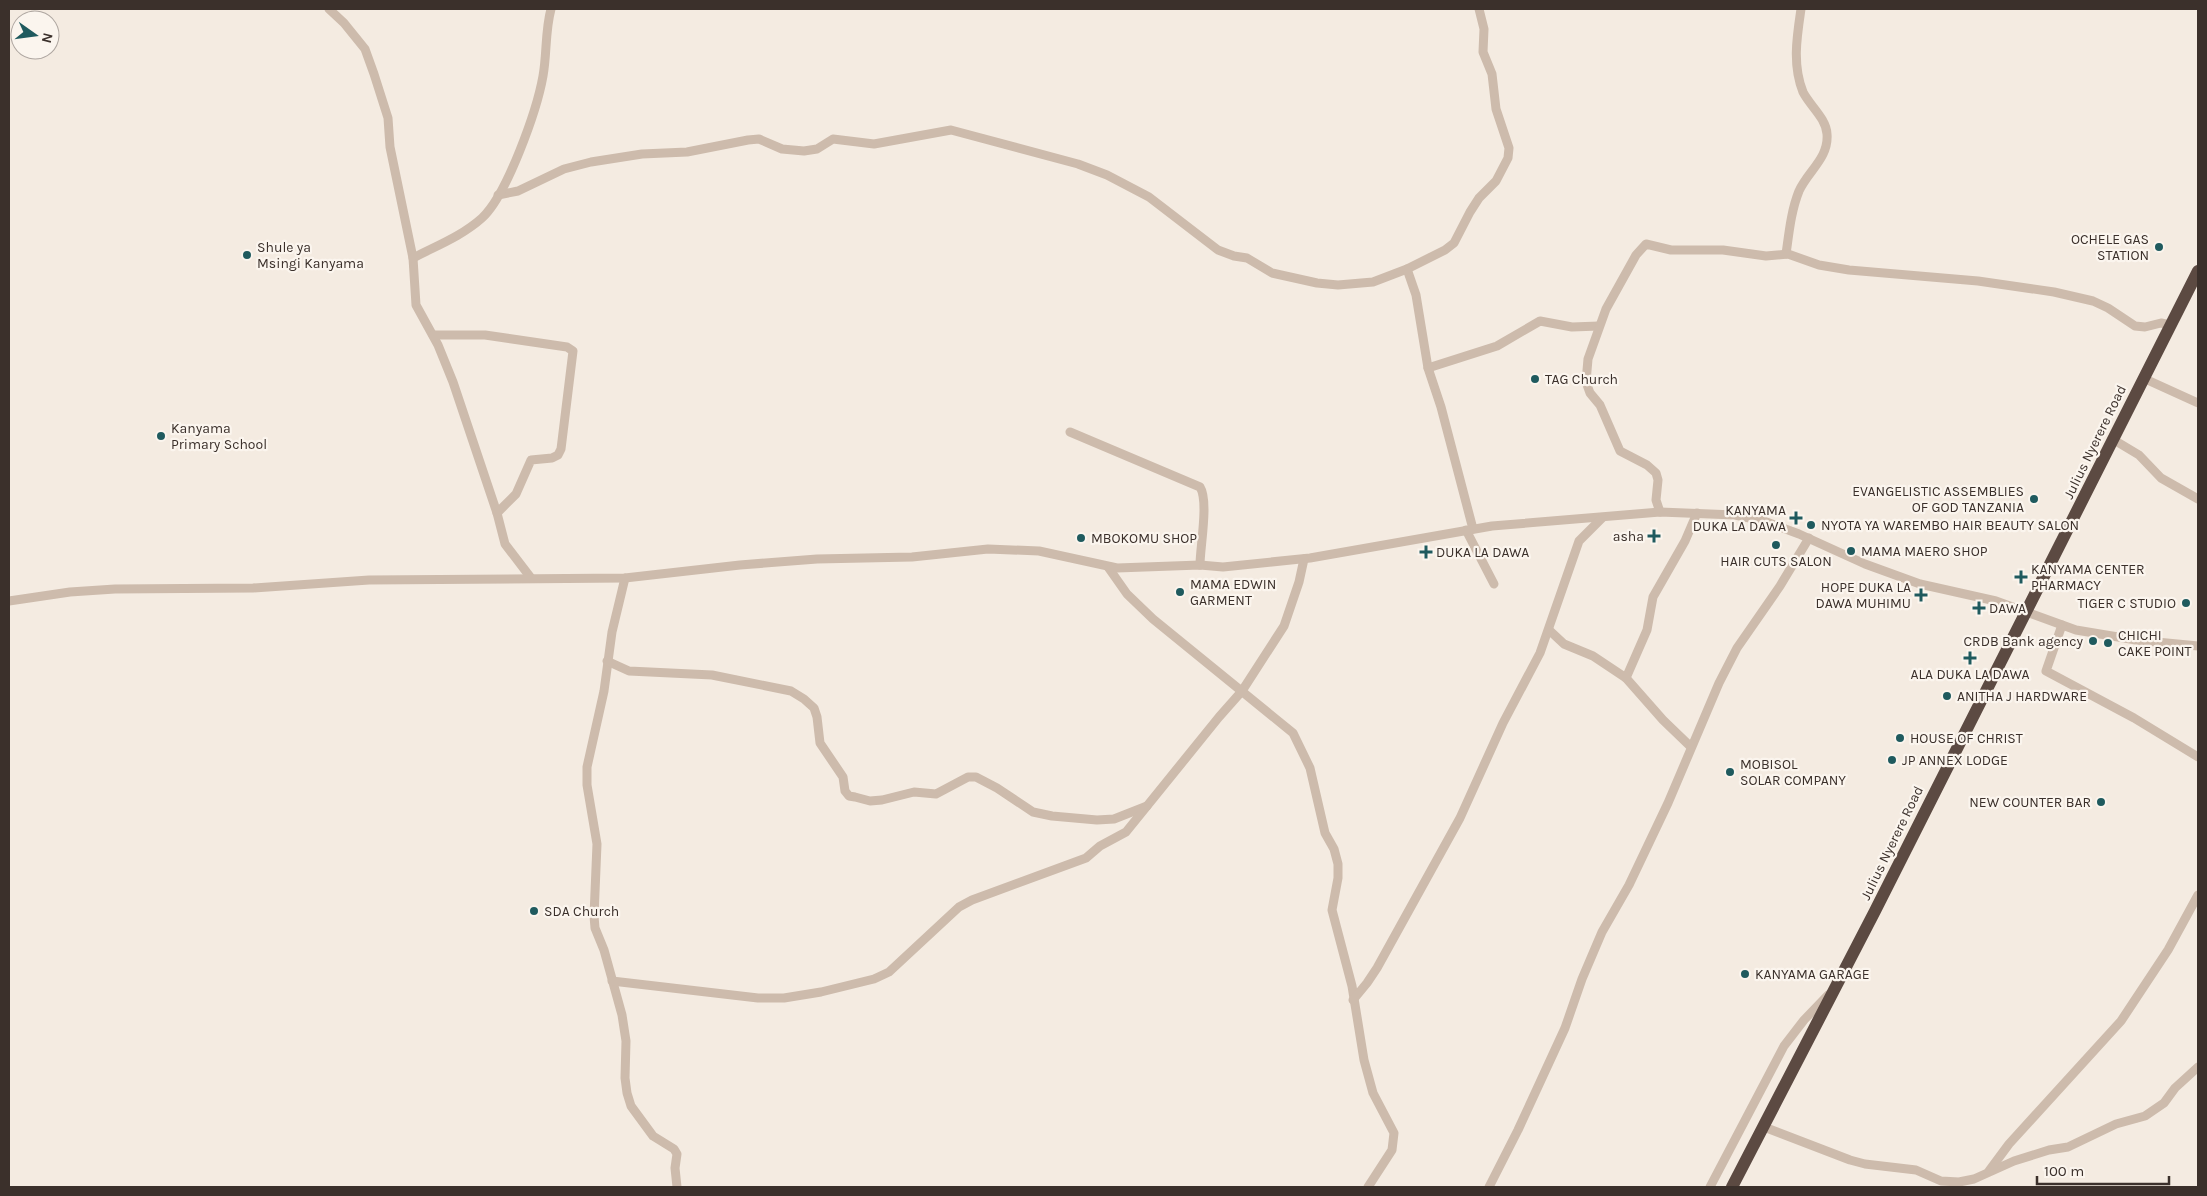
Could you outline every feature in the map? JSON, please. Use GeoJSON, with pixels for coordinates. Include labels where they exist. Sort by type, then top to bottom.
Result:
{"type":"FeatureCollection","features":[{"type":"Feature","properties":{"kind":"highway","name":"Julius Nyerere Road"},"geometry":{"type":"LineString","coordinates":[[1732,1187],[1837,986],[2198,271]]}},
{"type":"Feature","properties":{"kind":"street"},"geometry":{"type":"LineString","coordinates":[[329,9],[344,23],[365,49],[374,74],[388,118],[390,147],[413,258],[416,305],[433,335],[452,382],[497,513],[505,544],[531,578]]}},
{"type":"Feature","properties":{"kind":"street"},"geometry":{"type":"LineString","coordinates":[[413,258],[472,226],[483,216],[498,195],[528,131],[537,103],[543,75],[547,25],[552,9]]}},
{"type":"Feature","properties":{"kind":"street"},"geometry":{"type":"LineString","coordinates":[[498,195],[518,191],[564,168],[642,154],[687,152],[748,140],[759,140],[782,149],[804,151],[817,149],[833,139],[874,144],[951,130],[1078,164],[1106,175],[1149,198],[1218,250],[1234,256],[1247,258],[1272,273],[1317,283],[1338,285],[1373,282],[1408,269],[1445,250],[1454,243],[1470,212],[1479,198],[1496,181],[1508,158],[1508,148],[1496,109],[1492,74],[1483,52],[1484,29],[1479,9]]}},
{"type":"Feature","properties":{"kind":"street"},"geometry":{"type":"LineString","coordinates":[[1786,254],[1793,209],[1800,189],[1826,149],[1828,135],[1826,125],[1804,92],[1797,67],[1796,43],[1802,9]]}},
{"type":"Feature","properties":{"kind":"street"},"geometry":{"type":"LineString","coordinates":[[1660,512],[1656,500],[1658,480],[1656,474],[1647,465],[1620,450],[1600,406],[1586,382],[1588,359],[1599,326],[1619,284],[1640,249],[1646,244],[1677,251],[1723,250],[1766,256],[1786,254],[1819,265],[1849,270],[1978,281],[2069,295],[2093,301],[2140,328],[2161,323],[2171,325]]}},
{"type":"Feature","properties":{"kind":"street"},"geometry":{"type":"LineString","coordinates":[[1408,269],[1416,296],[1428,368],[1441,407],[1469,530],[1494,584]]}},
{"type":"Feature","properties":{"kind":"street"},"geometry":{"type":"LineString","coordinates":[[1428,368],[1497,346],[1540,321],[1572,327],[1599,326]]}},
{"type":"Feature","properties":{"kind":"street"},"geometry":{"type":"LineString","coordinates":[[433,335],[484,335],[567,347],[573,351],[561,449],[558,455],[552,458],[531,460],[516,494],[497,513]]}},
{"type":"Feature","properties":{"kind":"street"},"geometry":{"type":"LineString","coordinates":[[2143,378],[2198,403]]}},
{"type":"Feature","properties":{"kind":"street"},"geometry":{"type":"LineString","coordinates":[[1070,432],[1200,487],[1204,495],[1200,565]]}},
{"type":"Feature","properties":{"kind":"street"},"geometry":{"type":"LineString","coordinates":[[2114,440],[2139,455],[2161,478],[2198,498]]}},
{"type":"Feature","properties":{"kind":"street"},"geometry":{"type":"LineString","coordinates":[[9,601],[70,592],[115,589],[218,590],[369,580],[625,578],[740,565],[817,559],[912,557],[988,549],[1039,551],[1108,567],[1232,566],[1304,559],[1469,530],[1660,512],[1735,514],[1764,521],[1808,538],[1865,564],[1920,584],[1996,601],[2076,630],[2136,640],[2198,646]]}},
{"type":"Feature","properties":{"kind":"street"},"geometry":{"type":"LineString","coordinates":[[1626,678],[1647,630],[1653,597],[1686,541],[1697,513]]}},
{"type":"Feature","properties":{"kind":"street"},"geometry":{"type":"LineString","coordinates":[[1353,1000],[1377,968],[1439,860],[1503,723],[1540,653],[1579,541],[1602,518]]}},
{"type":"Feature","properties":{"kind":"street"},"geometry":{"type":"LineString","coordinates":[[1489,1187],[1518,1130],[1564,1028],[1602,932],[1630,885],[1736,648],[1780,586],[1808,538]]}},
{"type":"Feature","properties":{"kind":"street"},"geometry":{"type":"LineString","coordinates":[[612,981],[758,998],[784,998],[804,996],[874,980],[896,967],[959,907],[1050,870],[1086,858],[1100,846],[1126,832],[1242,691],[1284,626],[1299,582],[1304,559]]}},
{"type":"Feature","properties":{"kind":"street"},"geometry":{"type":"LineString","coordinates":[[1108,567],[1127,594],[1153,619],[1293,734],[1310,768],[1326,833],[1334,849],[1338,864],[1338,878],[1332,910],[1352,986],[1364,1060],[1373,1093],[1394,1133],[1392,1150],[1368,1187]]}},
{"type":"Feature","properties":{"kind":"street"},"geometry":{"type":"LineString","coordinates":[[625,578],[607,660],[604,690],[586,774],[597,844],[595,928],[618,995],[626,1041],[624,1078],[631,1106],[653,1136],[677,1154],[675,1168],[677,1187]]}},
{"type":"Feature","properties":{"kind":"street"},"geometry":{"type":"LineString","coordinates":[[2062,625],[2046,671],[2134,718],[2198,757]]}},
{"type":"Feature","properties":{"kind":"street"},"geometry":{"type":"LineString","coordinates":[[1549,630],[1564,644],[1593,656],[1626,678],[1663,720],[1691,747]]}},
{"type":"Feature","properties":{"kind":"street"},"geometry":{"type":"LineString","coordinates":[[607,660],[629,671],[712,675],[791,691],[814,708],[820,743],[843,777],[845,791],[849,796],[876,801],[914,792],[936,794],[968,777],[976,777],[997,788],[1033,812],[1052,816],[1097,820],[1114,819],[1149,805]]}},
{"type":"Feature","properties":{"kind":"street"},"geometry":{"type":"LineString","coordinates":[[1987,1173],[2009,1144],[2121,1021],[2174,942],[2198,895]]}},
{"type":"Feature","properties":{"kind":"street"},"geometry":{"type":"LineString","coordinates":[[1710,1187],[1784,1046],[1804,1020],[1837,986]]}},
{"type":"Feature","properties":{"kind":"street"},"geometry":{"type":"LineString","coordinates":[[1764,1127],[1836,1156],[1865,1164],[1916,1170],[1945,1182],[1973,1183],[1987,1173],[2014,1161],[2049,1150],[2074,1145],[2116,1124],[2145,1116],[2164,1103],[2175,1088],[2198,1067]]}},
{"type":"Feature","properties":{"kind":"place","name":"OCHELE GAS STATION"},"geometry":{"type":"Point","coordinates":[2159,247]}},
{"type":"Feature","properties":{"kind":"place","name":"Shule ya Msingi Kanyama"},"geometry":{"type":"Point","coordinates":[247,255]}},
{"type":"Feature","properties":{"kind":"place","name":"TAG Church"},"geometry":{"type":"Point","coordinates":[1535,379]}},
{"type":"Feature","properties":{"kind":"place","name":"Kanyama Primary School"},"geometry":{"type":"Point","coordinates":[161,436]}},
{"type":"Feature","properties":{"kind":"place","name":"EVANGELISTIC ASSEMBLIES OF GOD TANZANIA"},"geometry":{"type":"Point","coordinates":[2034,499]}},
{"type":"Feature","properties":{"kind":"place","name":"KANYAMA DUKA LA DAWA"},"geometry":{"type":"Point","coordinates":[1796,518]}},
{"type":"Feature","properties":{"kind":"place","name":"NYOTA YA WAREMBO HAIR BEAUTY SALON"},"geometry":{"type":"Point","coordinates":[1811,525]}},
{"type":"Feature","properties":{"kind":"place","name":"asha"},"geometry":{"type":"Point","coordinates":[1654,536]}},
{"type":"Feature","properties":{"kind":"place","name":"MBOKOMU SHOP"},"geometry":{"type":"Point","coordinates":[1081,538]}},
{"type":"Feature","properties":{"kind":"place","name":"HAIR CUTS SALON"},"geometry":{"type":"Point","coordinates":[1776,545]}},
{"type":"Feature","properties":{"kind":"place","name":"MAMA MAERO SHOP"},"geometry":{"type":"Point","coordinates":[1851,551]}},
{"type":"Feature","properties":{"kind":"place","name":"DUKA LA DAWA"},"geometry":{"type":"Point","coordinates":[1426,552]}},
{"type":"Feature","properties":{"kind":"place","name":"KANYAMA CENTER PHARMACY"},"geometry":{"type":"Point","coordinates":[2021,577]}},
{"type":"Feature","properties":{"kind":"place","name":"MAMA EDWIN GARMENT"},"geometry":{"type":"Point","coordinates":[1180,592]}},
{"type":"Feature","properties":{"kind":"place","name":"HOPE DUKA LA DAWA MUHIMU"},"geometry":{"type":"Point","coordinates":[1921,595]}},
{"type":"Feature","properties":{"kind":"place","name":"TIGER C STUDIO"},"geometry":{"type":"Point","coordinates":[2186,603]}},
{"type":"Feature","properties":{"kind":"place","name":"DAWA"},"geometry":{"type":"Point","coordinates":[1979,608]}},
{"type":"Feature","properties":{"kind":"place","name":"CRDB Bank agency"},"geometry":{"type":"Point","coordinates":[2093,641]}},
{"type":"Feature","properties":{"kind":"place","name":"CHICHI CAKE POINT"},"geometry":{"type":"Point","coordinates":[2108,643]}},
{"type":"Feature","properties":{"kind":"place","name":"ALA DUKA LA DAWA"},"geometry":{"type":"Point","coordinates":[1970,658]}},
{"type":"Feature","properties":{"kind":"place","name":"ANITHA J HARDWARE"},"geometry":{"type":"Point","coordinates":[1947,696]}},
{"type":"Feature","properties":{"kind":"place","name":"HOUSE OF CHRIST"},"geometry":{"type":"Point","coordinates":[1900,738]}},
{"type":"Feature","properties":{"kind":"place","name":"JP ANNEX LODGE"},"geometry":{"type":"Point","coordinates":[1892,760]}},
{"type":"Feature","properties":{"kind":"place","name":"MOBISOL SOLAR COMPANY"},"geometry":{"type":"Point","coordinates":[1730,772]}},
{"type":"Feature","properties":{"kind":"place","name":"NEW COUNTER BAR"},"geometry":{"type":"Point","coordinates":[2101,802]}},
{"type":"Feature","properties":{"kind":"place","name":"SDA Church"},"geometry":{"type":"Point","coordinates":[534,911]}},
{"type":"Feature","properties":{"kind":"place","name":"KANYAMA GARAGE"},"geometry":{"type":"Point","coordinates":[1745,974]}}]}
